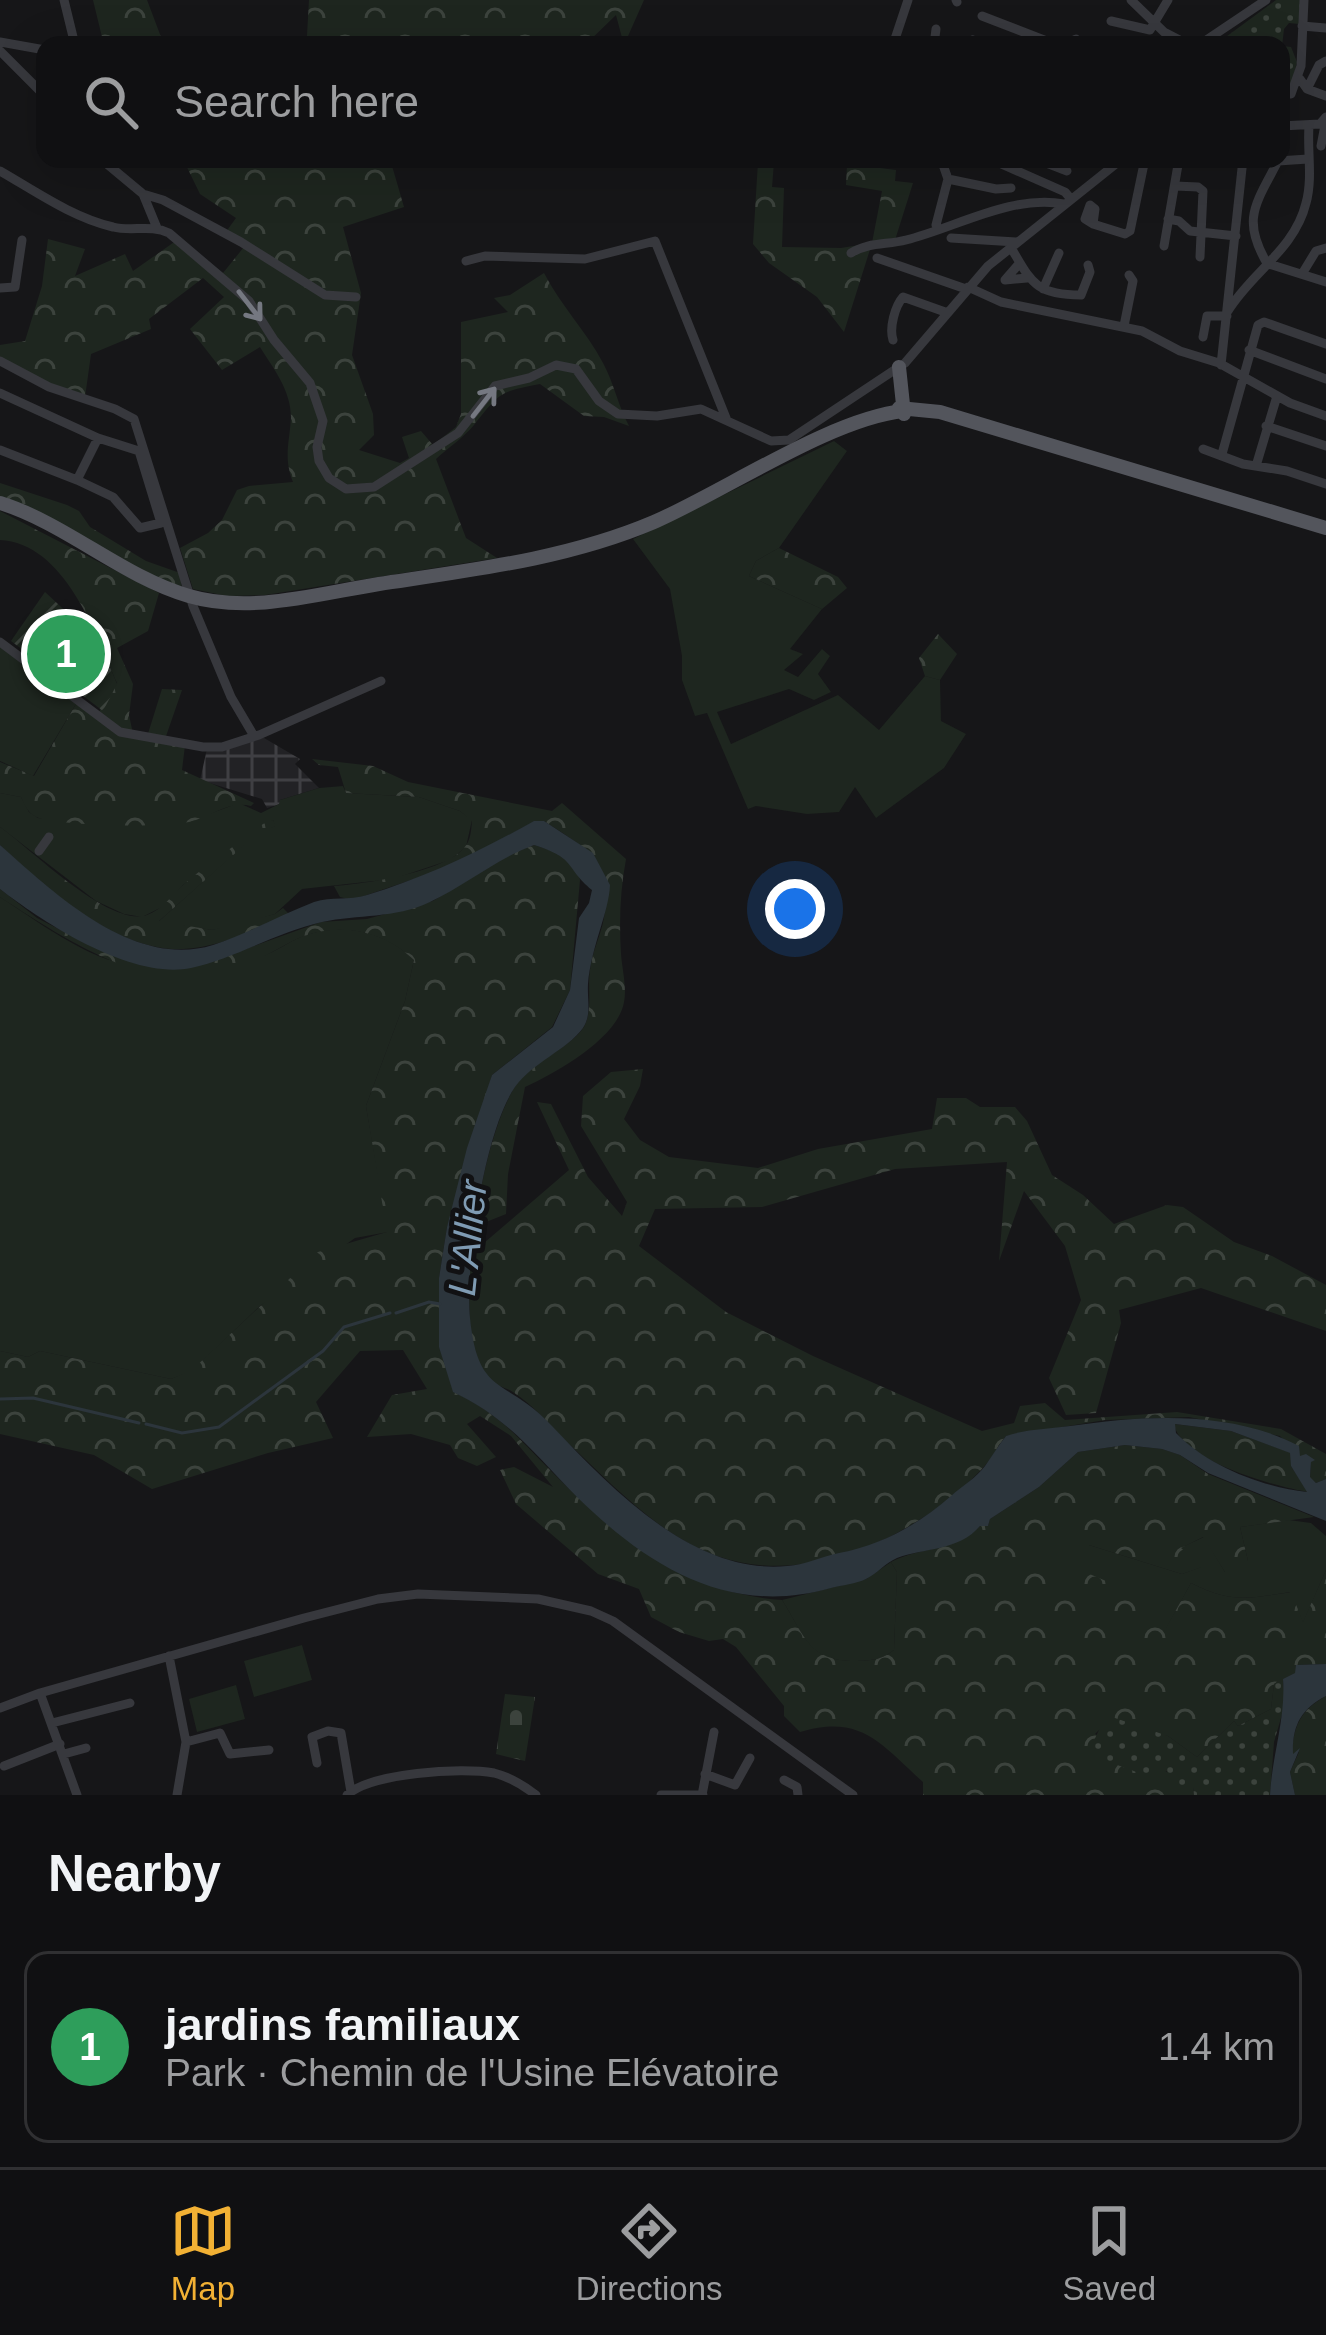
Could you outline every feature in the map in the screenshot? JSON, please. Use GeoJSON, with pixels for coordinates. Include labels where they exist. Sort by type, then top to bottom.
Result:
{"type":"FeatureCollection","features":[{"type":"Feature","properties":{"kind":"main road"},"geometry":{"type":"LineString","coordinates":[[830,435],[881,416],[902,388]]}},
{"type":"Feature","properties":{"kind":"main road"},"geometry":{"type":"LineString","coordinates":[[902,388],[949,416],[1326,528]]}},
{"type":"Feature","properties":{"kind":"main road"},"geometry":{"type":"LineString","coordinates":[[0,503],[42,520],[161,585],[190,596],[247,603],[460,572],[589,546],[680,510],[830,435],[902,388]]}},
{"type":"Feature","properties":{"kind":"street"},"geometry":{"type":"LineString","coordinates":[[64,0],[73,36]]}},
{"type":"Feature","properties":{"kind":"street"},"geometry":{"type":"LineString","coordinates":[[895,36],[908,0]]}},
{"type":"Feature","properties":{"kind":"street"},"geometry":{"type":"LineString","coordinates":[[1131,0],[1152,27]]}},
{"type":"Feature","properties":{"kind":"street"},"geometry":{"type":"LineString","coordinates":[[1152,27],[1168,0]]}},
{"type":"Feature","properties":{"kind":"street"},"geometry":{"type":"LineString","coordinates":[[1242,0],[1261,3]]}},
{"type":"Feature","properties":{"kind":"street"},"geometry":{"type":"LineString","coordinates":[[1290,89],[1299,74],[1305,2]]}},
{"type":"Feature","properties":{"kind":"street"},"geometry":{"type":"LineString","coordinates":[[1212,36],[1261,3]]}},
{"type":"Feature","properties":{"kind":"street"},"geometry":{"type":"LineString","coordinates":[[982,16],[1036,36]]}},
{"type":"Feature","properties":{"kind":"street"},"geometry":{"type":"LineString","coordinates":[[1111,21],[1152,27],[1172,36]]}},
{"type":"Feature","properties":{"kind":"street"},"geometry":{"type":"LineString","coordinates":[[1302,26],[1326,28]]}},
{"type":"Feature","properties":{"kind":"street"},"geometry":{"type":"LineString","coordinates":[[935,36],[936,29]]}},
{"type":"Feature","properties":{"kind":"street"},"geometry":{"type":"LineString","coordinates":[[0,46],[36,49]]}},
{"type":"Feature","properties":{"kind":"street"},"geometry":{"type":"LineString","coordinates":[[0,46],[36,86]]}},
{"type":"Feature","properties":{"kind":"street"},"geometry":{"type":"LineString","coordinates":[[1299,74],[1315,89],[1326,61]]}},
{"type":"Feature","properties":{"kind":"street"},"geometry":{"type":"LineString","coordinates":[[1290,126],[1325,123],[1321,146]]}},
{"type":"Feature","properties":{"kind":"street"},"geometry":{"type":"LineString","coordinates":[[1232,292],[1269,264],[1304,209],[1310,126]]}},
{"type":"Feature","properties":{"kind":"street"},"geometry":{"type":"LineString","coordinates":[[1290,160],[1308,159]]}},
{"type":"Feature","properties":{"kind":"street"},"geometry":{"type":"LineString","coordinates":[[112,168],[143,194],[241,242],[325,295],[356,297]]}},
{"type":"Feature","properties":{"kind":"street"},"geometry":{"type":"LineString","coordinates":[[936,225],[948,179],[944,168]]}},
{"type":"Feature","properties":{"kind":"street"},"geometry":{"type":"LineString","coordinates":[[1004,168],[1024,181],[1065,192],[1067,202]]}},
{"type":"Feature","properties":{"kind":"street"},"geometry":{"type":"LineString","coordinates":[[948,179],[972,191],[1024,181],[1035,168]]}},
{"type":"Feature","properties":{"kind":"street"},"geometry":{"type":"LineString","coordinates":[[1059,168],[1067,171]]}},
{"type":"Feature","properties":{"kind":"street"},"geometry":{"type":"LineString","coordinates":[[0,171],[49,200],[107,225],[157,228],[253,304],[316,395],[323,421],[319,461],[329,478],[362,490],[458,434],[495,386],[525,380],[556,365],[576,369],[599,400],[619,414],[657,416],[701,409],[783,442],[902,388],[967,288],[1013,244],[1110,168]]}},
{"type":"Feature","properties":{"kind":"street"},"geometry":{"type":"LineString","coordinates":[[1093,224],[1128,234],[1143,168]]}},
{"type":"Feature","properties":{"kind":"street"},"geometry":{"type":"LineString","coordinates":[[1165,245],[1177,168]]}},
{"type":"Feature","properties":{"kind":"street"},"geometry":{"type":"LineString","coordinates":[[1221,365],[1242,168]]}},
{"type":"Feature","properties":{"kind":"street"},"geometry":{"type":"LineString","coordinates":[[1275,168],[1252,218],[1252,236],[1269,264],[1324,282],[1317,294]]}},
{"type":"Feature","properties":{"kind":"street"},"geometry":{"type":"LineString","coordinates":[[1174,186],[1202,188],[1200,257]]}},
{"type":"Feature","properties":{"kind":"street"},"geometry":{"type":"LineString","coordinates":[[143,194],[157,228]]}},
{"type":"Feature","properties":{"kind":"street"},"geometry":{"type":"LineString","coordinates":[[851,253],[1011,208],[1067,202]]}},
{"type":"Feature","properties":{"kind":"street"},"geometry":{"type":"LineString","coordinates":[[1168,219],[1179,221],[1188,231],[1236,236]]}},
{"type":"Feature","properties":{"kind":"street"},"geometry":{"type":"LineString","coordinates":[[951,238],[1013,244]]}},
{"type":"Feature","properties":{"kind":"street"},"geometry":{"type":"LineString","coordinates":[[0,288],[15,287],[22,240]]}},
{"type":"Feature","properties":{"kind":"street"},"geometry":{"type":"LineString","coordinates":[[466,261],[484,256],[584,259],[659,244],[726,418]]}},
{"type":"Feature","properties":{"kind":"street"},"geometry":{"type":"LineString","coordinates":[[1013,244],[1018,266],[1027,278],[1043,289],[1081,295]]}},
{"type":"Feature","properties":{"kind":"street"},"geometry":{"type":"LineString","coordinates":[[1301,274],[1316,251],[1326,248]]}},
{"type":"Feature","properties":{"kind":"street"},"geometry":{"type":"LineString","coordinates":[[1043,289],[1059,253]]}},
{"type":"Feature","properties":{"kind":"street"},"geometry":{"type":"LineString","coordinates":[[878,258],[1001,302],[1072,320],[1124,326],[1221,365],[1326,416]]}},
{"type":"Feature","properties":{"kind":"street"},"geometry":{"type":"LineString","coordinates":[[1086,308],[1081,295],[1088,265]]}},
{"type":"Feature","properties":{"kind":"street"},"geometry":{"type":"LineString","coordinates":[[1018,266],[1005,280],[1027,278]]}},
{"type":"Feature","properties":{"kind":"street"},"geometry":{"type":"LineString","coordinates":[[1124,326],[1133,280],[1129,274]]}},
{"type":"Feature","properties":{"kind":"street"},"geometry":{"type":"LineString","coordinates":[[893,340],[898,304],[905,296],[948,314]]}},
{"type":"Feature","properties":{"kind":"street"},"geometry":{"type":"LineString","coordinates":[[1203,337],[1207,316],[1227,314]]}},
{"type":"Feature","properties":{"kind":"street"},"geometry":{"type":"LineString","coordinates":[[1222,454],[1256,326],[1262,322],[1326,344]]}},
{"type":"Feature","properties":{"kind":"street"},"geometry":{"type":"LineString","coordinates":[[1250,350],[1326,380]]}},
{"type":"Feature","properties":{"kind":"street"},"geometry":{"type":"LineString","coordinates":[[0,361],[49,387],[134,419],[190,596],[231,697],[254,736]]}},
{"type":"Feature","properties":{"kind":"street"},"geometry":{"type":"LineString","coordinates":[[0,450],[113,497],[140,528],[161,523],[139,451],[44,416],[4,395]]}},
{"type":"Feature","properties":{"kind":"street"},"geometry":{"type":"LineString","coordinates":[[1256,466],[1277,396]]}},
{"type":"Feature","properties":{"kind":"street"},"geometry":{"type":"LineString","coordinates":[[1266,426],[1326,446]]}},
{"type":"Feature","properties":{"kind":"street"},"geometry":{"type":"LineString","coordinates":[[77,480],[98,438]]}},
{"type":"Feature","properties":{"kind":"street"},"geometry":{"type":"LineString","coordinates":[[1203,449],[1326,484]]}},
{"type":"Feature","properties":{"kind":"street"},"geometry":{"type":"LineString","coordinates":[[0,643],[120,732],[216,748],[382,681]]}},
{"type":"Feature","properties":{"kind":"street"},"geometry":{"type":"LineString","coordinates":[[39,851],[49,838]]}},
{"type":"Feature","properties":{"kind":"street"},"geometry":{"type":"LineString","coordinates":[[0,1708],[378,1599],[436,1593],[561,1602],[613,1621],[853,1795]]}},
{"type":"Feature","properties":{"kind":"street"},"geometry":{"type":"LineString","coordinates":[[169,1656],[186,1742],[178,1789],[190,1795]]}},
{"type":"Feature","properties":{"kind":"street"},"geometry":{"type":"LineString","coordinates":[[40,1693],[77,1795]]}},
{"type":"Feature","properties":{"kind":"street"},"geometry":{"type":"LineString","coordinates":[[52,1723],[130,1703]]}},
{"type":"Feature","properties":{"kind":"street"},"geometry":{"type":"LineString","coordinates":[[317,1763],[312,1736],[328,1731],[340,1733],[349,1793],[372,1780],[471,1772],[509,1778],[536,1795]]}},
{"type":"Feature","properties":{"kind":"street"},"geometry":{"type":"LineString","coordinates":[[661,1795],[702,1795],[714,1732]]}},
{"type":"Feature","properties":{"kind":"street"},"geometry":{"type":"LineString","coordinates":[[186,1742],[220,1733],[230,1754],[269,1750]]}},
{"type":"Feature","properties":{"kind":"street"},"geometry":{"type":"LineString","coordinates":[[4,1766],[63,1749],[86,1748]]}},
{"type":"Feature","properties":{"kind":"street"},"geometry":{"type":"LineString","coordinates":[[705,1774],[735,1785],[750,1758]]}},
{"type":"Feature","properties":{"kind":"street"},"geometry":{"type":"LineString","coordinates":[[784,1780],[797,1787],[798,1795]]}},
{"type":"Feature","properties":{"kind":"shaded area"},"geometry":{"type":"Polygon","coordinates":[[[264,738],[300,759],[295,764],[319,788],[267,808],[262,799],[200,780],[207,749],[264,738]]]}},
{"type":"Feature","properties":{"kind":"green space"},"geometry":{"type":"Polygon","coordinates":[[[93,0],[147,0],[161,36],[102,36],[93,0]]]}},
{"type":"Feature","properties":{"kind":"green space"},"geometry":{"type":"Polygon","coordinates":[[[309,0],[644,0],[628,36],[622,36],[616,15],[594,36],[307,36],[309,0]]]}},
{"type":"Feature","properties":{"kind":"green space"},"geometry":{"type":"Polygon","coordinates":[[[1276,0],[1301,0],[1299,24],[1289,23],[1283,36],[1227,36],[1276,0]]]}},
{"type":"Feature","properties":{"kind":"green space"},"geometry":{"type":"Polygon","coordinates":[[[1290,47],[1297,62],[1290,90],[1290,47]]]}},
{"type":"Feature","properties":{"kind":"green space"},"geometry":{"type":"Polygon","coordinates":[[[187,168],[393,168],[404,207],[343,227],[361,293],[352,355],[373,414],[374,435],[359,450],[400,463],[409,458],[402,437],[421,431],[433,445],[456,427],[461,414],[461,322],[508,312],[494,298],[510,295],[544,273],[603,363],[629,426],[584,416],[540,384],[501,396],[436,459],[466,538],[497,558],[265,595],[227,596],[193,589],[180,548],[222,520],[237,490],[293,482],[288,398],[260,347],[222,370],[190,329],[224,297],[203,278],[149,319],[151,329],[91,354],[85,397],[62,391],[0,358],[0,345],[25,341],[42,286],[48,239],[85,249],[75,276],[125,254],[133,271],[180,238],[223,273],[244,247],[223,236],[236,218],[200,194],[187,168]]]}},
{"type":"Feature","properties":{"kind":"green space"},"geometry":{"type":"Polygon","coordinates":[[[758,168],[774,168],[772,187],[784,188],[782,247],[841,248],[872,243],[844,332],[817,297],[769,263],[753,244],[758,168]]]}},
{"type":"Feature","properties":{"kind":"green space"},"geometry":{"type":"Polygon","coordinates":[[[847,168],[896,170],[895,181],[913,183],[895,240],[872,243],[882,191],[846,185],[847,168]]]}},
{"type":"Feature","properties":{"kind":"green space"},"geometry":{"type":"Polygon","coordinates":[[[834,441],[847,451],[779,548],[756,561],[749,576],[822,609],[790,649],[803,654],[784,670],[798,677],[822,649],[830,656],[818,674],[831,692],[814,700],[789,689],[717,712],[731,744],[838,695],[879,730],[925,676],[940,680],[941,721],[966,734],[944,768],[876,818],[855,787],[839,812],[748,809],[707,713],[695,716],[682,680],[670,589],[633,539],[834,441]]]}},
{"type":"Feature","properties":{"kind":"green space"},"geometry":{"type":"Polygon","coordinates":[[[0,483],[79,511],[90,527],[146,561],[180,573],[182,590],[0,500],[0,483]]]}},
{"type":"Feature","properties":{"kind":"green space"},"geometry":{"type":"Polygon","coordinates":[[[0,511],[159,593],[148,631],[117,648],[133,684],[129,715],[133,734],[147,737],[162,689],[182,690],[165,739],[185,745],[182,770],[254,803],[251,806],[235,805],[176,824],[91,824],[39,818],[21,797],[0,793],[0,762],[34,776],[76,704],[95,718],[117,683],[88,617],[60,573],[23,545],[0,540],[0,511]]]}},
{"type":"Feature","properties":{"kind":"green space"},"geometry":{"type":"Polygon","coordinates":[[[779,548],[838,577],[847,588],[822,609],[749,576],[756,561],[779,548]]]}},
{"type":"Feature","properties":{"kind":"green space"},"geometry":{"type":"Polygon","coordinates":[[[45,592],[100,643],[117,684],[103,711],[11,641],[45,592]]]}},
{"type":"Feature","properties":{"kind":"green space"},"geometry":{"type":"Polygon","coordinates":[[[938,634],[957,654],[940,680],[925,676],[919,658],[938,634]]]}},
{"type":"Feature","properties":{"kind":"green space"},"geometry":{"type":"Polygon","coordinates":[[[0,645],[76,704],[33,776],[0,761],[0,645]]]}},
{"type":"Feature","properties":{"kind":"green space"},"geometry":{"type":"Polygon","coordinates":[[[312,759],[373,766],[408,782],[552,811],[562,803],[626,859],[620,918],[625,997],[619,1015],[584,1053],[525,1087],[508,1174],[506,1214],[486,1222],[484,1243],[569,1170],[537,1102],[551,1104],[588,1177],[622,1216],[627,1202],[581,1126],[583,1096],[611,1072],[643,1069],[624,1119],[640,1140],[669,1157],[758,1168],[818,1149],[932,1129],[937,1098],[966,1098],[980,1107],[1015,1107],[1027,1121],[1052,1175],[1114,1224],[1167,1205],[1183,1207],[1234,1242],[1326,1285],[1326,1331],[1201,1288],[1119,1310],[1121,1323],[1096,1413],[1066,1415],[1049,1378],[1081,1300],[1065,1246],[1024,1191],[999,1261],[1007,1162],[895,1169],[762,1207],[655,1209],[639,1246],[726,1312],[982,1431],[1014,1423],[1020,1406],[1045,1403],[1065,1420],[1177,1412],[1281,1429],[1326,1454],[1326,1479],[1316,1483],[1310,1478],[1311,1462],[1299,1457],[1280,1436],[1189,1417],[1105,1420],[1006,1436],[979,1472],[924,1517],[892,1536],[823,1561],[787,1566],[717,1556],[655,1521],[527,1402],[489,1380],[478,1363],[471,1330],[475,1221],[491,1146],[520,1080],[585,1025],[591,963],[606,898],[600,869],[573,840],[544,821],[535,821],[452,866],[352,900],[340,897],[334,886],[403,875],[454,856],[468,842],[472,821],[460,811],[419,797],[346,793],[338,767],[319,765],[312,759]]]}},
{"type":"Feature","properties":{"kind":"green space"},"geometry":{"type":"Polygon","coordinates":[[[343,786],[346,793],[419,797],[460,811],[472,820],[466,847],[450,860],[393,879],[302,889],[275,914],[212,930],[158,922],[258,832],[275,826],[273,820],[183,885],[164,906],[142,917],[96,901],[0,827],[0,793],[21,797],[38,818],[78,823],[187,822],[239,803],[261,813],[280,800],[343,786]]]}},
{"type":"Feature","properties":{"kind":"green space"},"geometry":{"type":"Polygon","coordinates":[[[273,820],[276,826],[258,833],[159,921],[212,930],[283,908],[289,914],[237,937],[196,948],[158,947],[108,929],[60,898],[0,845],[0,827],[70,884],[112,910],[147,915],[273,820]]]}},
{"type":"Feature","properties":{"kind":"green space"},"geometry":{"type":"Polygon","coordinates":[[[534,845],[568,861],[580,880],[570,990],[552,1027],[492,1075],[447,1227],[439,1278],[439,1346],[454,1392],[508,1428],[629,1541],[714,1587],[782,1600],[811,1645],[842,1660],[873,1660],[894,1650],[897,1572],[891,1562],[988,1526],[990,1519],[1039,1487],[1078,1452],[1125,1445],[1162,1449],[1208,1474],[1314,1517],[1240,1527],[1248,1561],[1246,1574],[1225,1572],[1203,1537],[1181,1548],[1202,1567],[1182,1574],[1089,1545],[1021,1545],[1132,1592],[1166,1628],[1191,1583],[1240,1598],[1291,1592],[1303,1622],[1326,1570],[1326,1664],[1297,1665],[1296,1673],[1274,1684],[1271,1709],[1238,1726],[1234,1721],[1197,1757],[1168,1736],[1103,1726],[1095,1734],[1193,1786],[1194,1795],[923,1795],[923,1782],[868,1736],[839,1727],[800,1732],[736,1647],[723,1639],[709,1641],[679,1632],[651,1617],[639,1589],[598,1574],[516,1504],[500,1470],[514,1467],[553,1487],[511,1436],[480,1416],[467,1424],[496,1457],[477,1466],[458,1458],[450,1445],[411,1434],[367,1437],[392,1395],[427,1389],[403,1350],[360,1351],[316,1402],[333,1438],[152,1489],[94,1455],[0,1434],[0,1351],[28,1357],[40,1351],[171,1379],[192,1370],[318,1252],[387,1232],[366,1106],[405,1001],[414,960],[377,936],[334,930],[304,936],[226,968],[183,976],[153,974],[107,959],[60,935],[0,897],[0,889],[37,918],[88,944],[138,964],[192,968],[321,922],[367,919],[433,901],[512,853],[534,845]]]}},
{"type":"Feature","properties":{"kind":"green space"},"geometry":{"type":"Polygon","coordinates":[[[0,897],[80,948],[131,965],[252,959],[303,936],[333,930],[376,936],[403,950],[414,960],[405,1001],[366,1106],[388,1232],[355,1238],[260,1306],[192,1371],[171,1379],[40,1351],[28,1357],[0,1351],[0,897]]]}},
{"type":"Feature","properties":{"kind":"green space"},"geometry":{"type":"Polygon","coordinates":[[[1174,1424],[1231,1431],[1291,1453],[1291,1466],[1308,1492],[1253,1478],[1211,1460],[1180,1437],[1174,1424]]]}},
{"type":"Feature","properties":{"kind":"green space"},"geometry":{"type":"Polygon","coordinates":[[[1289,1520],[1311,1523],[1326,1536],[1326,1570],[1303,1623],[1290,1592],[1239,1598],[1191,1583],[1166,1629],[1017,1544],[1089,1545],[1182,1574],[1201,1567],[1180,1548],[1204,1537],[1225,1572],[1248,1561],[1240,1527],[1289,1520]]]}},
{"type":"Feature","properties":{"kind":"green space"},"geometry":{"type":"Polygon","coordinates":[[[891,1562],[897,1572],[894,1650],[873,1660],[841,1660],[810,1645],[782,1600],[866,1579],[891,1562]]]}},
{"type":"Feature","properties":{"kind":"green space"},"geometry":{"type":"Polygon","coordinates":[[[302,1645],[312,1680],[254,1697],[244,1661],[302,1645]]]}},
{"type":"Feature","properties":{"kind":"green space"},"geometry":{"type":"Polygon","coordinates":[[[1283,1677],[1285,1704],[1274,1742],[1270,1795],[1194,1795],[1193,1787],[1182,1790],[1168,1782],[1167,1771],[1153,1778],[1098,1758],[1090,1749],[1106,1715],[1168,1736],[1197,1757],[1234,1721],[1238,1726],[1271,1709],[1274,1684],[1283,1677]]]}},
{"type":"Feature","properties":{"kind":"green space"},"geometry":{"type":"Polygon","coordinates":[[[236,1685],[245,1719],[197,1732],[189,1699],[236,1685]]]}},
{"type":"Feature","properties":{"kind":"green space"},"geometry":{"type":"Polygon","coordinates":[[[505,1694],[535,1697],[525,1761],[496,1754],[505,1694]]]}},
{"type":"Feature","properties":{"kind":"green space"},"geometry":{"type":"Polygon","coordinates":[[[1326,1696],[1326,1795],[1295,1795],[1290,1772],[1299,1752],[1292,1756],[1296,1728],[1304,1713],[1326,1696]]]}},
{"type":"Feature","properties":{"kind":"water","name":"L'Allier"},"geometry":{"type":"Polygon","coordinates":[[[534,821],[544,821],[593,853],[610,885],[590,970],[586,1023],[515,1087],[494,1134],[479,1199],[470,1318],[474,1344],[487,1374],[535,1410],[627,1500],[656,1523],[719,1557],[752,1565],[794,1565],[870,1545],[913,1524],[977,1474],[1006,1436],[1099,1422],[1187,1418],[1245,1426],[1299,1446],[1300,1456],[1315,1460],[1310,1477],[1316,1483],[1326,1479],[1326,1521],[1208,1473],[1180,1455],[1125,1445],[1078,1452],[1039,1487],[990,1519],[988,1526],[951,1544],[897,1558],[858,1582],[794,1595],[758,1596],[693,1580],[633,1545],[506,1426],[453,1392],[439,1347],[439,1278],[447,1227],[492,1075],[553,1027],[570,990],[579,918],[592,890],[564,859],[534,845],[417,907],[322,922],[191,968],[143,966],[117,958],[41,918],[0,889],[0,845],[96,922],[153,946],[183,950],[226,941],[314,902],[389,888],[534,821]],[[1175,1424],[1176,1433],[1189,1445],[1220,1465],[1254,1480],[1307,1492],[1291,1466],[1290,1453],[1231,1431],[1175,1424]]]}},
{"type":"Feature","properties":{"kind":"water"},"geometry":{"type":"Polygon","coordinates":[[[1326,1664],[1326,1696],[1304,1713],[1294,1735],[1293,1754],[1300,1748],[1290,1772],[1295,1795],[1270,1795],[1283,1679],[1295,1673],[1296,1665],[1326,1664]]]}},
{"type":"Feature","properties":{"kind":"waterway","name":"L'Allier"},"geometry":{"type":"LineString","coordinates":[[396,1313],[429,1302],[440,1304]]}},
{"type":"Feature","properties":{"kind":"waterway"},"geometry":{"type":"LineString","coordinates":[[146,1424],[182,1433],[219,1427],[323,1351],[344,1327],[390,1313]]}},
{"type":"Feature","properties":{"kind":"waterway"},"geometry":{"type":"LineString","coordinates":[[0,1399],[33,1398],[139,1423]]}},
{"type":"Feature","properties":{"kind":"place","name":"jardins familiaux"},"geometry":{"type":"Point","coordinates":[66,654]}}]}
